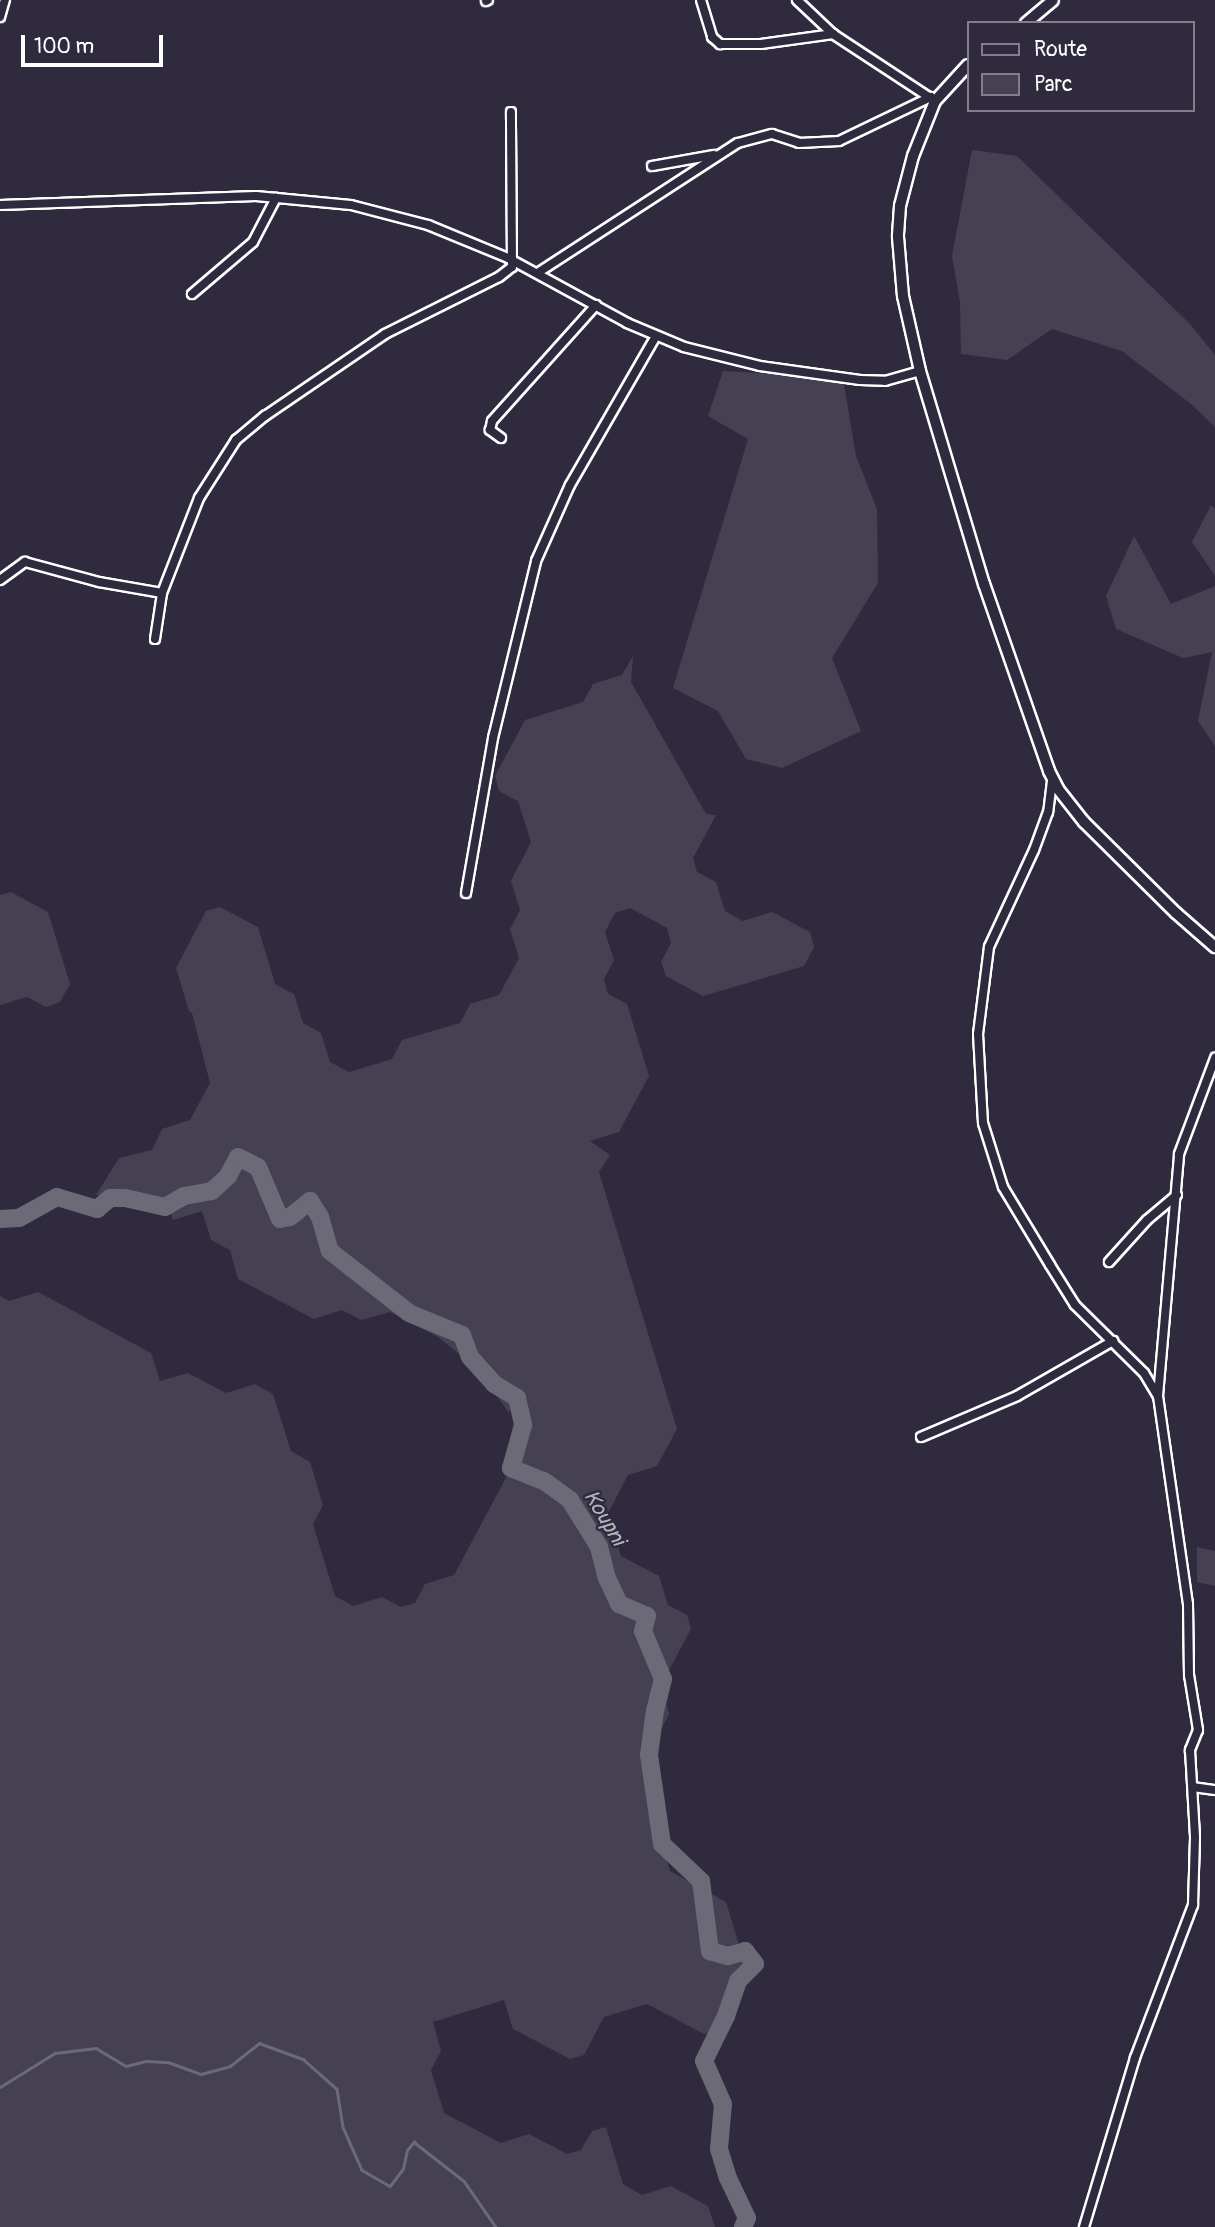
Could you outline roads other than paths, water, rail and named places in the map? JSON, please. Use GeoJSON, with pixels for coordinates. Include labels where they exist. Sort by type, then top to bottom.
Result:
{"type":"FeatureCollection","features":[{"type":"Feature","properties":{"kind":"street"},"geometry":{"type":"LineString","coordinates":[[0,17],[5,0]]}},
{"type":"Feature","properties":{"kind":"street"},"geometry":{"type":"LineString","coordinates":[[701,0],[712,37],[720,44],[761,44],[833,34]]}},
{"type":"Feature","properties":{"kind":"street"},"geometry":{"type":"LineString","coordinates":[[797,0],[833,34],[933,99]]}},
{"type":"Feature","properties":{"kind":"street"},"geometry":{"type":"LineString","coordinates":[[1028,21],[1053,0]]}},
{"type":"Feature","properties":{"kind":"street"},"geometry":{"type":"LineString","coordinates":[[652,166],[715,155],[759,135],[780,136],[799,143],[839,141],[933,99],[967,66]]}},
{"type":"Feature","properties":{"kind":"street"},"geometry":{"type":"LineString","coordinates":[[933,99],[906,179],[898,237],[904,305],[920,371],[984,584],[1053,785],[1048,812],[1034,850],[989,947],[978,1034],[983,1124],[1003,1187],[1021,1221],[1075,1305],[1144,1373],[1158,1396]]}},
{"type":"Feature","properties":{"kind":"street"},"geometry":{"type":"LineString","coordinates":[[155,639],[162,593],[199,498],[236,440],[265,416],[384,334],[507,273],[513,260],[511,111]]}},
{"type":"Feature","properties":{"kind":"street"},"geometry":{"type":"LineString","coordinates":[[539,272],[693,174],[715,155]]}},
{"type":"Feature","properties":{"kind":"street"},"geometry":{"type":"LineString","coordinates":[[0,205],[213,197],[276,198],[339,204],[428,225],[539,272],[596,306],[656,336],[747,363],[802,373],[885,381],[920,371]]}},
{"type":"Feature","properties":{"kind":"street"},"geometry":{"type":"LineString","coordinates":[[192,295],[253,242],[276,198]]}},
{"type":"Feature","properties":{"kind":"street"},"geometry":{"type":"LineString","coordinates":[[502,438],[490,430],[492,421],[596,306]]}},
{"type":"Feature","properties":{"kind":"street"},"geometry":{"type":"LineString","coordinates":[[466,893],[493,738],[536,561],[570,485],[656,336]]}},
{"type":"Feature","properties":{"kind":"street"},"geometry":{"type":"LineString","coordinates":[[0,580],[25,562],[162,593]]}},
{"type":"Feature","properties":{"kind":"street"},"geometry":{"type":"LineString","coordinates":[[1049,771],[1058,789],[1084,822],[1176,913],[1215,947]]}},
{"type":"Feature","properties":{"kind":"street"},"geometry":{"type":"LineString","coordinates":[[1084,2227],[1135,2058],[1193,1905],[1193,1787],[1190,1750],[1198,1730],[1189,1675],[1188,1604],[1158,1396],[1179,1154],[1215,1058]]}},
{"type":"Feature","properties":{"kind":"street"},"geometry":{"type":"LineString","coordinates":[[1109,1262],[1154,1213],[1177,1195]]}},
{"type":"Feature","properties":{"kind":"street"},"geometry":{"type":"LineString","coordinates":[[921,1437],[1017,1396],[1113,1341]]}},
{"type":"Feature","properties":{"kind":"street"},"geometry":{"type":"LineString","coordinates":[[1193,1787],[1215,1790]]}},
{"type":"Feature","properties":{"kind":"waterway","name":"Koupni"},"geometry":{"type":"LineString","coordinates":[[0,1219],[19,1218],[57,1197],[97,1209],[110,1198],[125,1198],[165,1207],[184,1196],[212,1191],[228,1176],[238,1157],[258,1167],[280,1219],[290,1217],[310,1201],[320,1217],[330,1251],[409,1313],[462,1335],[470,1357],[494,1384],[517,1398],[523,1425],[511,1468],[544,1481],[570,1500],[599,1547],[607,1578],[619,1604],[647,1616],[643,1631],[663,1679],[655,1710],[649,1755],[662,1844],[701,1881],[710,1951],[728,1956],[745,1951],[755,1964],[738,1981],[726,2016],[704,2061],[723,2104],[719,2149],[728,2178],[747,2218],[743,2227]]}},
{"type":"Feature","properties":{"kind":"waterway"},"geometry":{"type":"LineString","coordinates":[[0,2087],[55,2053],[96,2048],[126,2066],[146,2061],[168,2062],[201,2074],[230,2066],[259,2043],[303,2059],[337,2089],[343,2127],[362,2170],[390,2186],[403,2169],[407,2150],[414,2142],[464,2181],[496,2227]]}}]}
